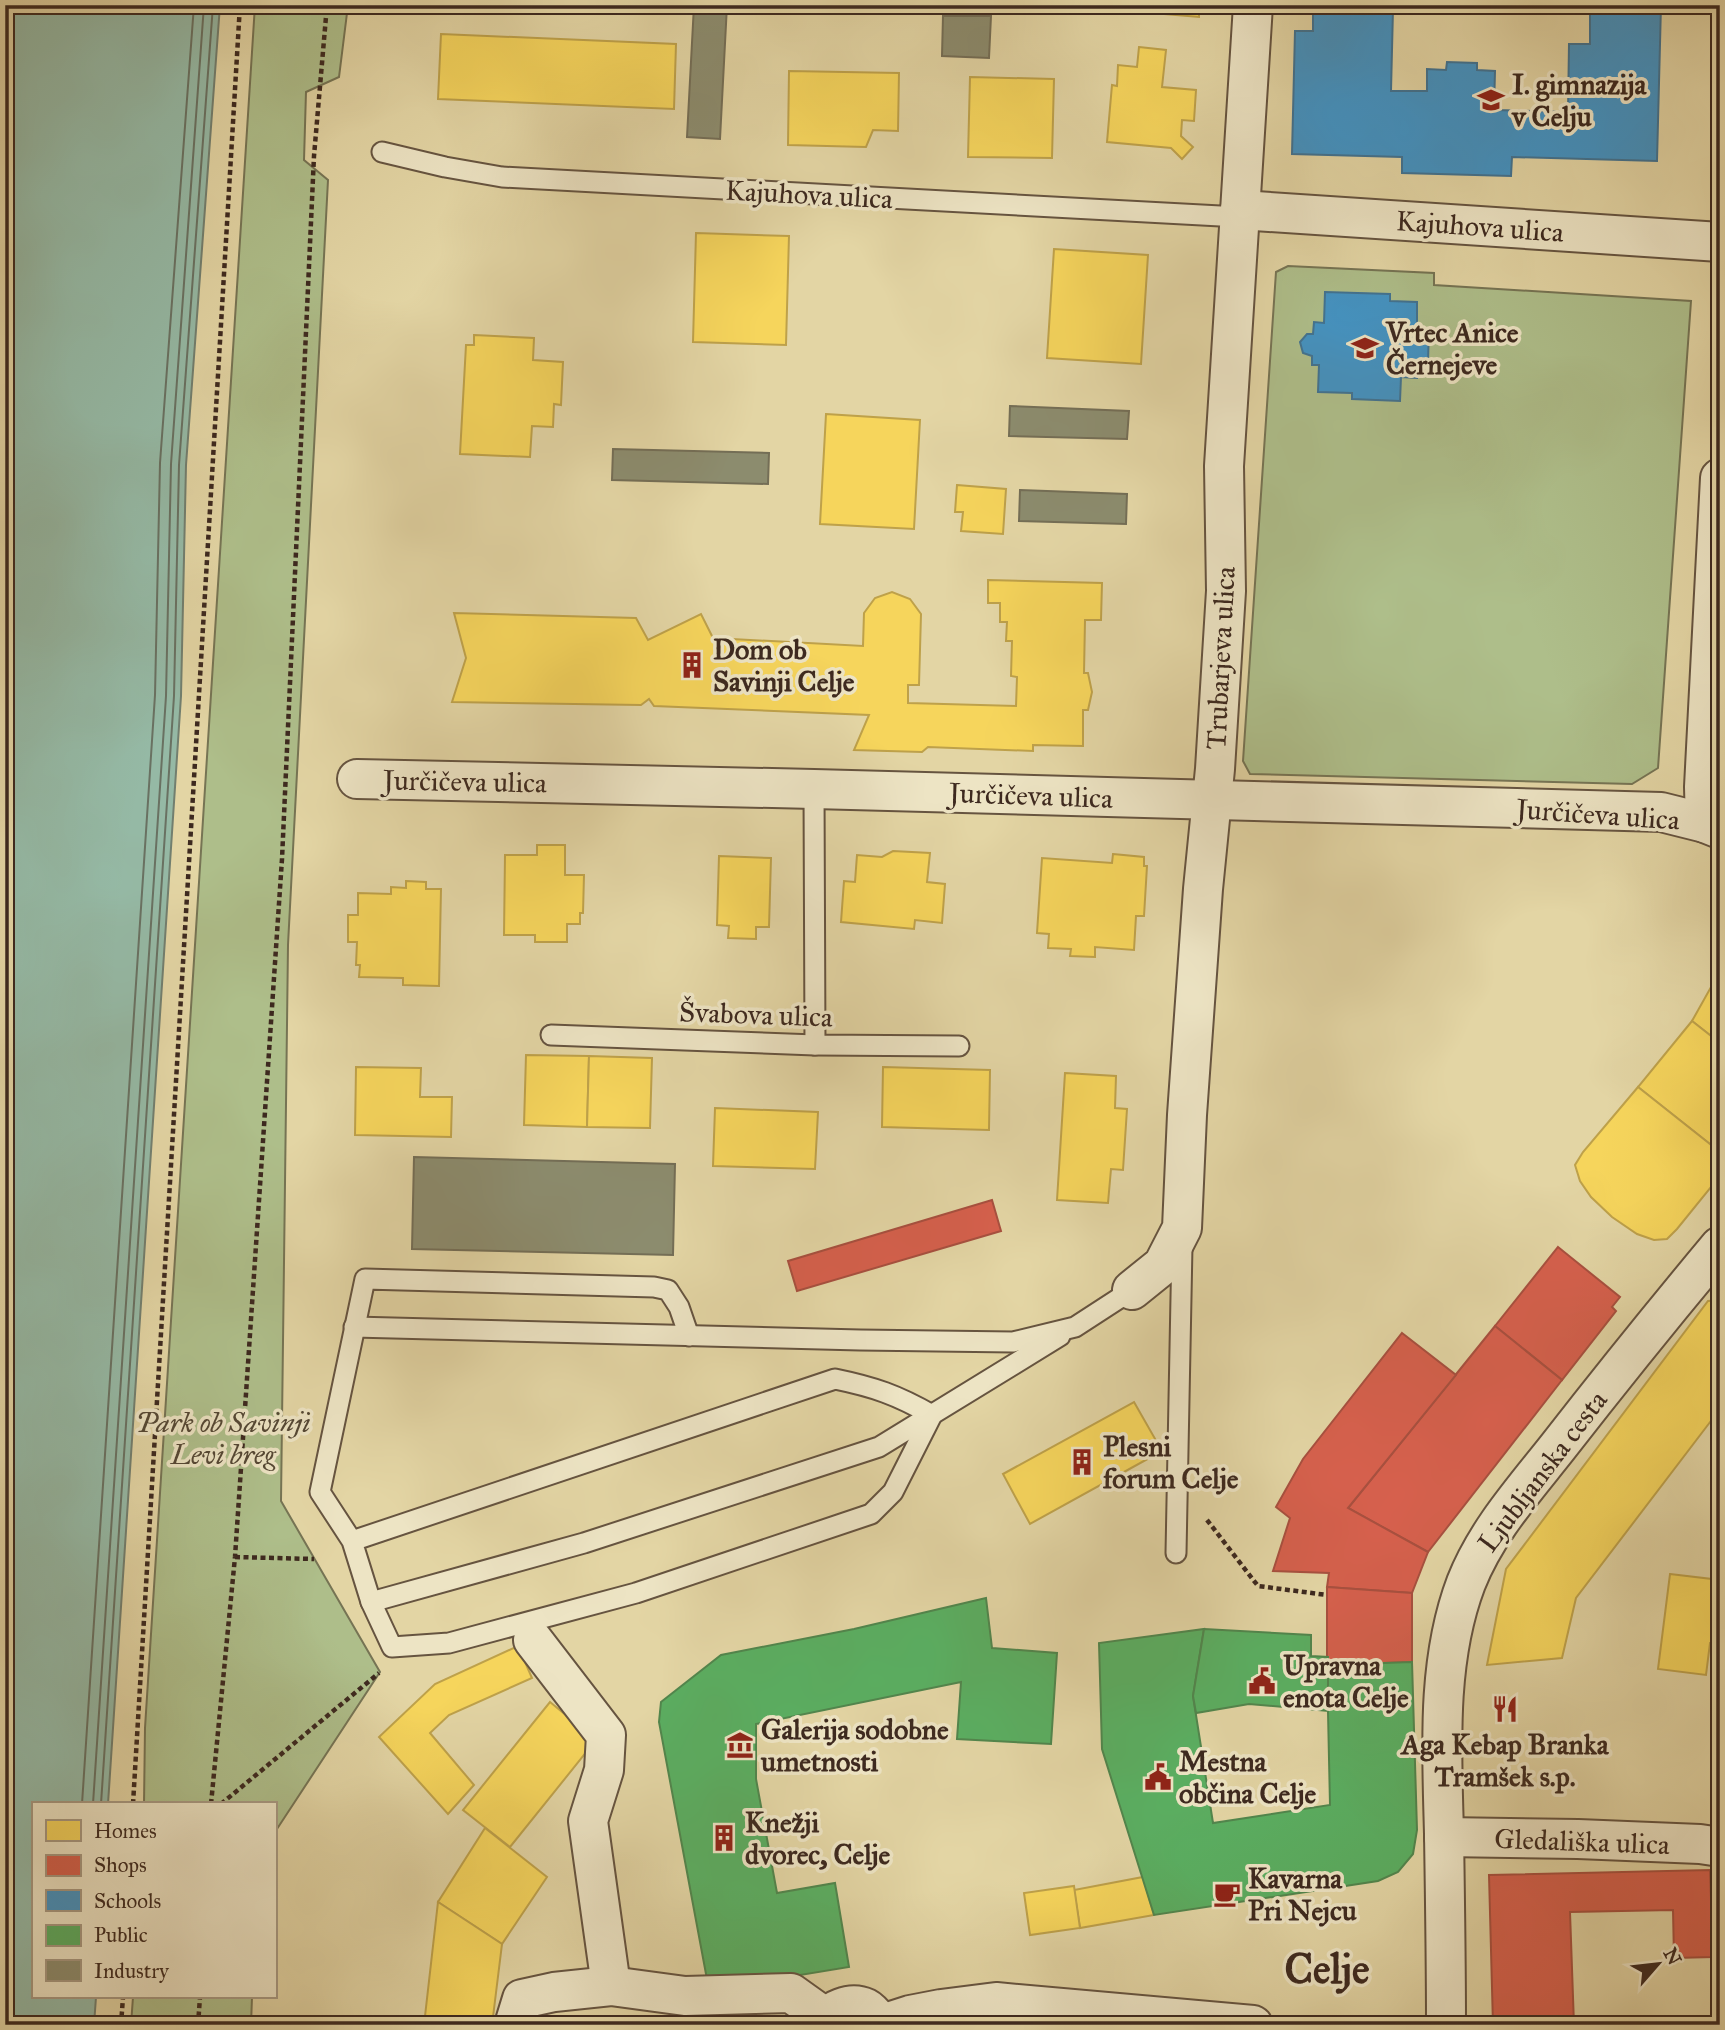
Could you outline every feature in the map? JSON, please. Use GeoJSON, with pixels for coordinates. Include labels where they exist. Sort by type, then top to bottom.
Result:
{"type":"FeatureCollection","features":[{"type":"Feature","properties":{"kind":"street","name":"Trubarjeva ulica"},"geometry":{"type":"LineString","coordinates":[[1132,1290],[1163,1265],[1182,1228],[1190,1075],[1226,591],[1224,466],[1253,5]]}},
{"type":"Feature","properties":{"kind":"street","name":"Kajuhova ulica"},"geometry":{"type":"LineString","coordinates":[[1239,214],[1720,242]]}},
{"type":"Feature","properties":{"kind":"street"},"geometry":{"type":"LineString","coordinates":[[1712,826],[1706,727],[1720,478]]}},
{"type":"Feature","properties":{"kind":"street","name":"Jurčičeva ulica"},"geometry":{"type":"LineString","coordinates":[[357,779],[1661,812],[1712,826]]}},
{"type":"Feature","properties":{"kind":"street","name":"Ljubljanska cesta"},"geometry":{"type":"LineString","coordinates":[[1446,2025],[1443,1720],[1448,1654],[1455,1617],[1466,1584],[1479,1553],[1496,1525],[1598,1394],[1720,1246]]}},
{"type":"Feature","properties":{"kind":"street"},"geometry":{"type":"LineString","coordinates":[[533,1640],[606,1735],[604,1770],[588,1821],[611,1986]]}},
{"type":"Feature","properties":{"kind":"street","name":"Gledališka ulica"},"geometry":{"type":"LineString","coordinates":[[1444,1837],[1578,1839],[1710,1846]]}},
{"type":"Feature","properties":{"kind":"street"},"geometry":{"type":"LineString","coordinates":[[514,2025],[522,1999],[554,1992],[611,1986],[685,1996],[791,1993],[824,2021],[844,2006],[867,2008],[882,2024],[941,2009],[996,2002],[1253,2025]]}},
{"type":"Feature","properties":{"kind":"lane","name":"Kajuhova ulica"},"geometry":{"type":"LineString","coordinates":[[383,152],[502,177],[1239,214]]}},
{"type":"Feature","properties":{"kind":"lane"},"geometry":{"type":"LineString","coordinates":[[814,789],[815,1045]]}},
{"type":"Feature","properties":{"kind":"lane","name":"Švabova ulica"},"geometry":{"type":"LineString","coordinates":[[551,1035],[815,1045],[959,1046]]}},
{"type":"Feature","properties":{"kind":"lane"},"geometry":{"type":"LineString","coordinates":[[1176,1553],[1182,1228]]}},
{"type":"Feature","properties":{"kind":"lane"},"geometry":{"type":"LineString","coordinates":[[689,1336],[679,1307],[668,1290],[654,1287],[365,1279],[320,1492],[352,1541],[370,1602],[392,1647],[449,1643],[636,1593],[871,1514],[893,1492],[932,1415]]}},
{"type":"Feature","properties":{"kind":"lane"},"geometry":{"type":"LineString","coordinates":[[370,1602],[584,1542],[879,1447],[1132,1290]]}},
{"type":"Feature","properties":{"kind":"lane"},"geometry":{"type":"LineString","coordinates":[[354,1327],[1013,1342],[1075,1326]]}},
{"type":"Feature","properties":{"kind":"lane"},"geometry":{"type":"LineString","coordinates":[[352,1541],[835,1379],[868,1385],[902,1397],[932,1415]]}},
{"type":"Feature","properties":{"kind":"path"},"geometry":{"type":"LineString","coordinates":[[133,1802],[240,5]]}},
{"type":"Feature","properties":{"kind":"path"},"geometry":{"type":"LineString","coordinates":[[211,1802],[235,1558],[282,859],[314,156],[327,5]]}},
{"type":"Feature","properties":{"kind":"path"},"geometry":{"type":"LineString","coordinates":[[1205,1509],[1208,1522],[1258,1586],[1328,1595]]}},
{"type":"Feature","properties":{"kind":"path"},"geometry":{"type":"LineString","coordinates":[[235,1558],[314,1559]]}},
{"type":"Feature","properties":{"kind":"path"},"geometry":{"type":"LineString","coordinates":[[223,1802],[380,1672]]}},
{"type":"Feature","properties":{"kind":"path"},"geometry":{"type":"LineString","coordinates":[[121,2025],[122,1998]]}},
{"type":"Feature","properties":{"kind":"path"},"geometry":{"type":"LineString","coordinates":[[198,2025],[200,1998]]}},
{"type":"Feature","properties":{"kind":"green space","name":"Park ob Savinji Levi breg"},"geometry":{"type":"Polygon","coordinates":[[[255,5],[348,5],[339,77],[306,92],[304,160],[328,180],[288,945],[281,1501],[380,1672],[276,1830],[276,1802],[144,1802],[145,1728],[255,5]]]}},
{"type":"Feature","properties":{"kind":"green space"},"geometry":{"type":"Polygon","coordinates":[[[1288,266],[1434,273],[1434,285],[1691,301],[1658,768],[1632,784],[1250,774],[1243,761],[1276,272],[1288,266]]]}},
{"type":"Feature","properties":{"kind":"green space"},"geometry":{"type":"Polygon","coordinates":[[[133,1998],[252,1998],[251,2025],[131,2025],[133,1998]]]}},
{"type":"Feature","properties":{"kind":"water"},"geometry":{"type":"Polygon","coordinates":[[[5,5],[220,5],[186,465],[181,696],[108,1802],[32,1802],[32,1998],[96,1998],[94,2025],[5,2025],[5,5]]]}},
{"type":"Feature","properties":{"kind":"building: Homes"},"geometry":{"type":"Polygon","coordinates":[[[1142,5],[1199,5],[1199,17],[1141,12],[1142,5]]]}},
{"type":"Feature","properties":{"kind":"building: Homes"},"geometry":{"type":"Polygon","coordinates":[[[441,34],[676,44],[674,109],[438,99],[441,34]]]}},
{"type":"Feature","properties":{"kind":"building: Homes"},"geometry":{"type":"Polygon","coordinates":[[[1139,47],[1166,50],[1162,87],[1196,90],[1194,121],[1182,120],[1181,136],[1193,147],[1182,159],[1171,148],[1107,142],[1112,85],[1117,86],[1118,65],[1137,67],[1139,47]]]}},
{"type":"Feature","properties":{"kind":"building: Homes"},"geometry":{"type":"Polygon","coordinates":[[[789,71],[899,73],[898,131],[873,130],[866,147],[788,145],[789,71]]]}},
{"type":"Feature","properties":{"kind":"building: Homes"},"geometry":{"type":"Polygon","coordinates":[[[970,77],[1054,79],[1052,158],[968,157],[970,77]]]}},
{"type":"Feature","properties":{"kind":"building: Homes"},"geometry":{"type":"Polygon","coordinates":[[[696,233],[789,236],[786,345],[693,342],[696,233]]]}},
{"type":"Feature","properties":{"kind":"building: Homes"},"geometry":{"type":"Polygon","coordinates":[[[1054,249],[1148,255],[1141,364],[1047,358],[1054,249]]]}},
{"type":"Feature","properties":{"kind":"building: Homes"},"geometry":{"type":"Polygon","coordinates":[[[474,335],[534,338],[533,360],[563,362],[561,405],[554,404],[553,427],[532,426],[530,457],[460,454],[466,345],[474,345],[474,335]]]}},
{"type":"Feature","properties":{"kind":"building: Homes"},"geometry":{"type":"Polygon","coordinates":[[[826,414],[920,420],[914,529],[820,524],[826,414]]]}},
{"type":"Feature","properties":{"kind":"building: Homes"},"geometry":{"type":"Polygon","coordinates":[[[957,485],[1006,489],[1003,534],[961,531],[963,512],[955,512],[957,485]]]}},
{"type":"Feature","properties":{"kind":"building: Homes","name":"Dom ob Savinji Celje"},"geometry":{"type":"Polygon","coordinates":[[[988,580],[1102,583],[1101,620],[1085,620],[1084,673],[1088,673],[1092,692],[1088,710],[1083,710],[1083,746],[1033,745],[1033,751],[928,747],[922,752],[854,750],[869,715],[654,706],[649,699],[641,705],[452,702],[466,658],[454,613],[636,618],[648,640],[701,614],[713,638],[863,646],[864,613],[875,598],[892,592],[910,599],[921,614],[919,685],[908,685],[908,703],[1016,706],[1017,677],[1011,676],[1012,641],[1006,641],[1007,622],[1000,622],[1000,603],[988,603],[988,580]]]}},
{"type":"Feature","properties":{"kind":"building: Homes"},"geometry":{"type":"Polygon","coordinates":[[[537,845],[565,845],[565,875],[584,875],[583,913],[580,913],[580,924],[567,924],[567,942],[535,942],[535,935],[504,935],[505,855],[537,855],[537,845]]]}},
{"type":"Feature","properties":{"kind":"building: Homes"},"geometry":{"type":"Polygon","coordinates":[[[893,851],[930,853],[927,882],[945,884],[942,923],[915,920],[914,929],[841,922],[844,881],[855,882],[857,855],[882,857],[893,851]]]}},
{"type":"Feature","properties":{"kind":"building: Homes"},"geometry":{"type":"Polygon","coordinates":[[[1113,854],[1144,857],[1144,866],[1147,866],[1144,916],[1136,916],[1134,950],[1095,947],[1095,957],[1070,956],[1071,949],[1048,948],[1049,934],[1037,933],[1042,858],[1112,863],[1113,854]]]}},
{"type":"Feature","properties":{"kind":"building: Homes"},"geometry":{"type":"Polygon","coordinates":[[[719,856],[771,858],[769,927],[756,927],[756,939],[728,938],[729,926],[717,925],[719,856]]]}},
{"type":"Feature","properties":{"kind":"building: Homes"},"geometry":{"type":"Polygon","coordinates":[[[406,881],[426,882],[426,889],[441,889],[439,986],[403,985],[403,978],[359,977],[360,965],[356,965],[357,942],[348,942],[348,915],[358,915],[358,893],[391,894],[391,887],[406,888],[406,881]]]}},
{"type":"Feature","properties":{"kind":"building: Homes"},"geometry":{"type":"Polygon","coordinates":[[[1720,971],[1720,1043],[1692,1021],[1720,971]]]}},
{"type":"Feature","properties":{"kind":"building: Homes"},"geometry":{"type":"Polygon","coordinates":[[[1692,1021],[1720,1043],[1720,1152],[1638,1087],[1692,1021]]]}},
{"type":"Feature","properties":{"kind":"building: Homes"},"geometry":{"type":"Polygon","coordinates":[[[526,1055],[589,1056],[587,1127],[524,1125],[526,1055]]]}},
{"type":"Feature","properties":{"kind":"building: Homes"},"geometry":{"type":"Polygon","coordinates":[[[589,1056],[652,1058],[650,1128],[587,1127],[589,1056]]]}},
{"type":"Feature","properties":{"kind":"building: Homes"},"geometry":{"type":"Polygon","coordinates":[[[356,1067],[421,1068],[420,1097],[452,1097],[451,1137],[355,1135],[356,1067]]]}},
{"type":"Feature","properties":{"kind":"building: Homes"},"geometry":{"type":"Polygon","coordinates":[[[883,1067],[990,1070],[989,1130],[882,1127],[883,1067]]]}},
{"type":"Feature","properties":{"kind":"building: Homes"},"geometry":{"type":"Polygon","coordinates":[[[1065,1073],[1116,1076],[1115,1108],[1127,1109],[1123,1170],[1111,1169],[1108,1203],[1057,1200],[1065,1073]]]}},
{"type":"Feature","properties":{"kind":"building: Homes"},"geometry":{"type":"Polygon","coordinates":[[[1638,1087],[1720,1152],[1720,1176],[1667,1239],[1654,1240],[1637,1234],[1612,1217],[1591,1197],[1580,1181],[1575,1165],[1638,1087]]]}},
{"type":"Feature","properties":{"kind":"building: Homes"},"geometry":{"type":"Polygon","coordinates":[[[715,1108],[818,1112],[815,1169],[713,1166],[715,1108]]]}},
{"type":"Feature","properties":{"kind":"building: Homes"},"geometry":{"type":"Polygon","coordinates":[[[1720,1300],[1720,1409],[1576,1598],[1562,1658],[1487,1665],[1506,1569],[1708,1301],[1720,1300]]]}},
{"type":"Feature","properties":{"kind":"building: Homes","name":"Plesni forum Celje"},"geometry":{"type":"Polygon","coordinates":[[[1134,1402],[1162,1451],[1030,1524],[1003,1474],[1134,1402]]]}},
{"type":"Feature","properties":{"kind":"building: Homes"},"geometry":{"type":"Polygon","coordinates":[[[1670,1574],[1720,1580],[1720,1644],[1710,1643],[1706,1675],[1658,1669],[1670,1574]]]}},
{"type":"Feature","properties":{"kind":"building: Homes"},"geometry":{"type":"Polygon","coordinates":[[[518,1646],[532,1678],[449,1715],[430,1733],[474,1785],[448,1814],[379,1737],[435,1684],[518,1646]]]}},
{"type":"Feature","properties":{"kind":"building: Homes"},"geometry":{"type":"Polygon","coordinates":[[[550,1702],[596,1740],[510,1847],[463,1810],[550,1702]]]}},
{"type":"Feature","properties":{"kind":"building: Homes"},"geometry":{"type":"Polygon","coordinates":[[[485,1828],[547,1877],[502,1944],[438,1902],[485,1828]]]}},
{"type":"Feature","properties":{"kind":"building: Homes"},"geometry":{"type":"Polygon","coordinates":[[[1143,1877],[1154,1915],[1080,1928],[1074,1890],[1143,1877]]]}},
{"type":"Feature","properties":{"kind":"building: Homes"},"geometry":{"type":"Polygon","coordinates":[[[1074,1886],[1080,1928],[1030,1935],[1024,1893],[1074,1886]]]}},
{"type":"Feature","properties":{"kind":"building: Homes"},"geometry":{"type":"Polygon","coordinates":[[[438,1902],[502,1944],[492,2025],[424,2025],[438,1902]]]}},
{"type":"Feature","properties":{"kind":"building: Shops"},"geometry":{"type":"Polygon","coordinates":[[[992,1200],[1001,1231],[797,1291],[788,1261],[992,1200]]]}},
{"type":"Feature","properties":{"kind":"building: Shops"},"geometry":{"type":"Polygon","coordinates":[[[1558,1247],[1620,1297],[1612,1307],[1616,1311],[1562,1380],[1495,1326],[1558,1247]]]}},
{"type":"Feature","properties":{"kind":"building: Shops"},"geometry":{"type":"Polygon","coordinates":[[[1495,1326],[1562,1380],[1428,1552],[1348,1508],[1495,1326]]]}},
{"type":"Feature","properties":{"kind":"building: Shops"},"geometry":{"type":"Polygon","coordinates":[[[1402,1333],[1456,1375],[1348,1508],[1428,1552],[1412,1593],[1327,1587],[1329,1573],[1273,1571],[1290,1518],[1276,1507],[1303,1459],[1402,1333]]]}},
{"type":"Feature","properties":{"kind":"building: Shops"},"geometry":{"type":"Polygon","coordinates":[[[1327,1587],[1412,1593],[1412,1662],[1327,1665],[1327,1587]]]}},
{"type":"Feature","properties":{"kind":"building: Shops"},"geometry":{"type":"Polygon","coordinates":[[[1710,1870],[1713,1957],[1674,1958],[1673,1910],[1570,1912],[1574,2025],[1493,2025],[1489,1875],[1710,1870]]]}},
{"type":"Feature","properties":{"kind":"building: Schools"},"geometry":{"type":"Polygon","coordinates":[[[1313,5],[1378,5],[1378,9],[1393,9],[1391,91],[1427,91],[1427,69],[1446,70],[1447,62],[1477,63],[1477,70],[1495,71],[1494,110],[1568,112],[1569,44],[1590,44],[1590,5],[1661,5],[1657,161],[1512,157],[1511,176],[1402,173],[1402,157],[1292,154],[1295,31],[1313,31],[1313,5]]]}},
{"type":"Feature","properties":{"kind":"building: Schools","name":"Vrtec Anice Černejeve"},"geometry":{"type":"Polygon","coordinates":[[[1325,292],[1390,294],[1390,301],[1417,302],[1417,328],[1429,328],[1428,362],[1417,361],[1417,378],[1401,377],[1400,401],[1352,399],[1352,393],[1318,392],[1319,365],[1312,365],[1312,356],[1303,353],[1300,342],[1307,334],[1313,334],[1314,322],[1324,323],[1325,292]]]}},
{"type":"Feature","properties":{"kind":"building: Public","name":"Knežji dvorec, Celje"},"geometry":{"type":"Polygon","coordinates":[[[986,1598],[992,1648],[1057,1653],[1051,1744],[957,1739],[961,1682],[756,1724],[756,1779],[777,1893],[835,1883],[849,1967],[709,1990],[659,1722],[661,1702],[721,1655],[854,1629],[986,1598]]]}},
{"type":"Feature","properties":{"kind":"building: Public","name":"Mestna občina Celje"},"geometry":{"type":"Polygon","coordinates":[[[1204,1629],[1193,1696],[1213,1823],[1330,1805],[1327,1665],[1412,1662],[1417,1830],[1413,1854],[1398,1872],[1378,1881],[1154,1915],[1102,1749],[1099,1643],[1204,1629]]]}},
{"type":"Feature","properties":{"kind":"building: Public","name":"Upravna enota Celje"},"geometry":{"type":"Polygon","coordinates":[[[1204,1629],[1311,1635],[1311,1656],[1328,1657],[1328,1711],[1249,1704],[1196,1713],[1193,1696],[1204,1629]]]}},
{"type":"Feature","properties":{"kind":"building: Industry"},"geometry":{"type":"Polygon","coordinates":[[[694,5],[727,5],[720,139],[687,137],[694,5]]]}},
{"type":"Feature","properties":{"kind":"building: Industry"},"geometry":{"type":"Polygon","coordinates":[[[943,16],[991,16],[989,58],[942,56],[943,16]]]}},
{"type":"Feature","properties":{"kind":"building: Industry"},"geometry":{"type":"Polygon","coordinates":[[[1010,406],[1129,411],[1127,439],[1009,436],[1010,406]]]}},
{"type":"Feature","properties":{"kind":"building: Industry"},"geometry":{"type":"Polygon","coordinates":[[[613,449],[769,453],[768,484],[612,480],[613,449]]]}},
{"type":"Feature","properties":{"kind":"building: Industry"},"geometry":{"type":"Polygon","coordinates":[[[1020,490],[1127,494],[1126,524],[1019,521],[1020,490]]]}},
{"type":"Feature","properties":{"kind":"building: Industry"},"geometry":{"type":"Polygon","coordinates":[[[414,1157],[675,1164],[673,1255],[412,1249],[414,1157]]]}},
{"type":"Feature","properties":{"kind":"place","name":"I. gimnazija v Celju"},"geometry":{"type":"Point","coordinates":[1491,100]}},
{"type":"Feature","properties":{"kind":"place","name":"Vrtec Anice Černejeve"},"geometry":{"type":"Point","coordinates":[1365,348]}},
{"type":"Feature","properties":{"kind":"place","name":"Dom ob Savinji Celje"},"geometry":{"type":"Point","coordinates":[692,665]}},
{"type":"Feature","properties":{"kind":"place","name":"Plesni forum Celje"},"geometry":{"type":"Point","coordinates":[1082,1462]}},
{"type":"Feature","properties":{"kind":"place","name":"Upravna enota Celje"},"geometry":{"type":"Point","coordinates":[1262,1681]}},
{"type":"Feature","properties":{"kind":"place","name":"Aga Kebap Branka Tramšek s.p."},"geometry":{"type":"Point","coordinates":[1505,1709]}},
{"type":"Feature","properties":{"kind":"place","name":"Galerija sodobne umetnosti"},"geometry":{"type":"Point","coordinates":[740,1745]}},
{"type":"Feature","properties":{"kind":"place","name":"Mestna občina Celje"},"geometry":{"type":"Point","coordinates":[1158,1777]}},
{"type":"Feature","properties":{"kind":"place","name":"Knežji dvorec, Celje"},"geometry":{"type":"Point","coordinates":[724,1838]}},
{"type":"Feature","properties":{"kind":"place","name":"Kavarna Pri Nejcu"},"geometry":{"type":"Point","coordinates":[1227,1894]}},
{"type":"Feature","properties":{"kind":"district","name":"Celje"},"geometry":{"type":"Point","coordinates":[1327,1968]}}]}
